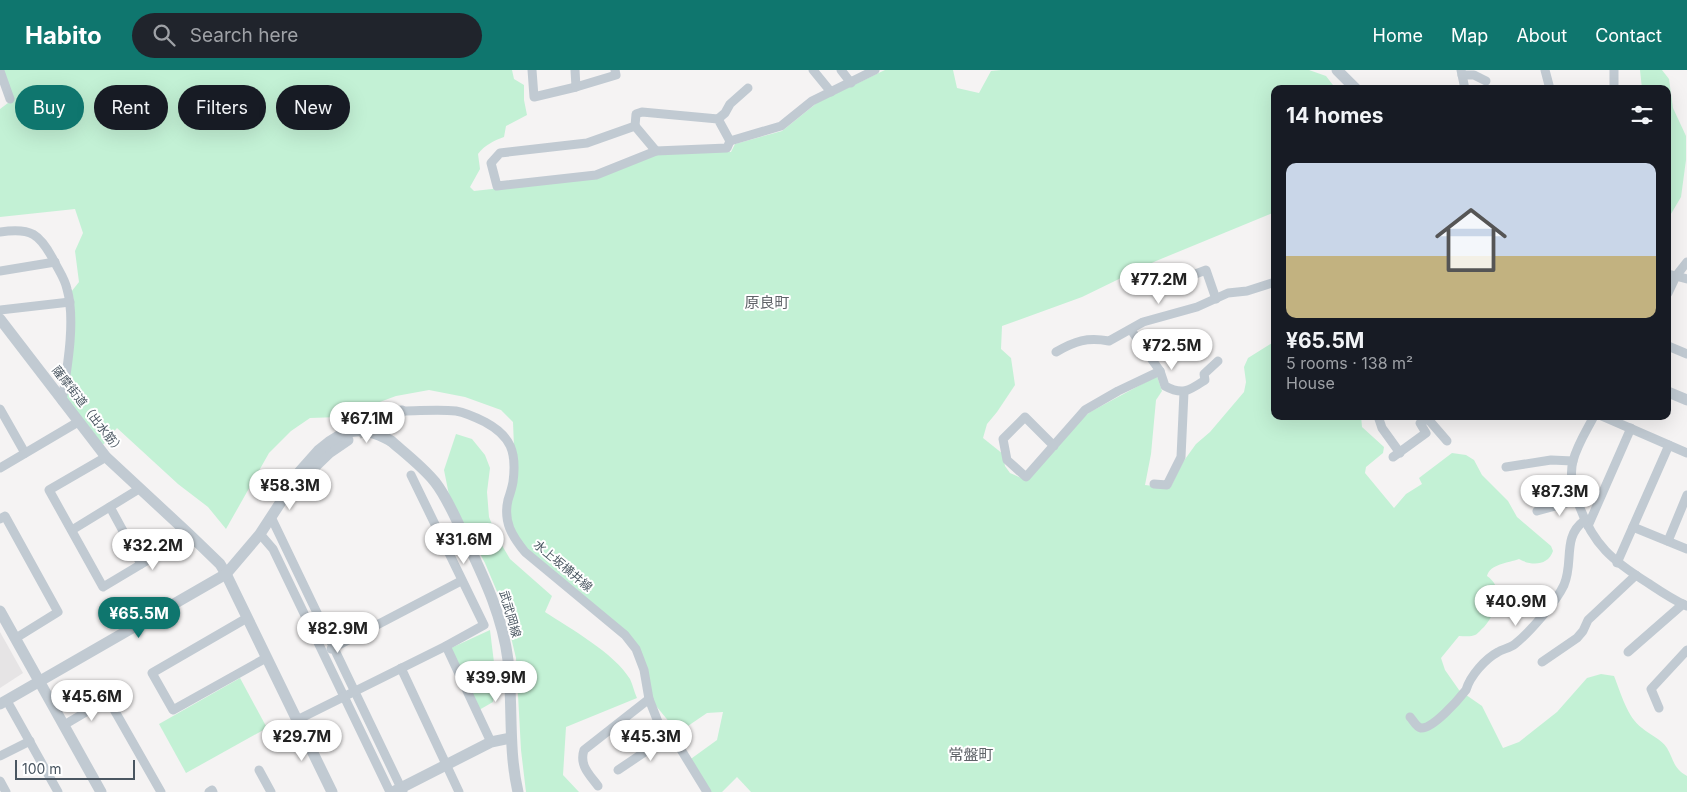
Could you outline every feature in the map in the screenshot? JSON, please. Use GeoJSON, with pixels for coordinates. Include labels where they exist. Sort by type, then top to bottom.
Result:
{"type":"FeatureCollection","features":[{"type":"Feature","properties":{"kind":"street"},"geometry":{"type":"LineString","coordinates":[[532,70],[534,97],[616,75],[616,70]]}},
{"type":"Feature","properties":{"kind":"street"},"geometry":{"type":"LineString","coordinates":[[575,70],[576,87]]}},
{"type":"Feature","properties":{"kind":"street"},"geometry":{"type":"LineString","coordinates":[[813,70],[832,92]]}},
{"type":"Feature","properties":{"kind":"street"},"geometry":{"type":"LineString","coordinates":[[841,70],[851,83]]}},
{"type":"Feature","properties":{"kind":"street"},"geometry":{"type":"LineString","coordinates":[[730,141],[781,126],[812,101],[875,70]]}},
{"type":"Feature","properties":{"kind":"street"},"geometry":{"type":"LineString","coordinates":[[1337,70],[1352,85]]}},
{"type":"Feature","properties":{"kind":"street"},"geometry":{"type":"LineString","coordinates":[[1545,70],[1549,85]]}},
{"type":"Feature","properties":{"kind":"street"},"geometry":{"type":"LineString","coordinates":[[1614,70],[1614,85]]}},
{"type":"Feature","properties":{"kind":"street"},"geometry":{"type":"LineString","coordinates":[[0,71],[10,100]]}},
{"type":"Feature","properties":{"kind":"street"},"geometry":{"type":"LineString","coordinates":[[1464,85],[1462,72],[1486,81]]}},
{"type":"Feature","properties":{"kind":"street"},"geometry":{"type":"LineString","coordinates":[[656,151],[635,126],[636,114],[642,112],[718,118],[748,88]]}},
{"type":"Feature","properties":{"kind":"street"},"geometry":{"type":"LineString","coordinates":[[718,118],[730,141]]}},
{"type":"Feature","properties":{"kind":"street"},"geometry":{"type":"LineString","coordinates":[[635,126],[587,143],[500,153],[491,162],[497,186],[596,175],[656,151],[727,148],[730,141]]}},
{"type":"Feature","properties":{"kind":"street"},"geometry":{"type":"LineString","coordinates":[[0,232],[21,230],[38,236],[46,246],[63,278],[72,315],[62,401]]}},
{"type":"Feature","properties":{"kind":"street"},"geometry":{"type":"LineString","coordinates":[[0,271],[55,262]]}},
{"type":"Feature","properties":{"kind":"street"},"geometry":{"type":"LineString","coordinates":[[1672,275],[1687,262]]}},
{"type":"Feature","properties":{"kind":"street"},"geometry":{"type":"LineString","coordinates":[[1190,276],[1206,270],[1216,299]]}},
{"type":"Feature","properties":{"kind":"street"},"geometry":{"type":"LineString","coordinates":[[1672,275],[1687,279]]}},
{"type":"Feature","properties":{"kind":"street"},"geometry":{"type":"LineString","coordinates":[[1056,352],[1071,343],[1084,340],[1095,338],[1109,341],[1143,322],[1197,307],[1228,293],[1247,291],[1271,283]]}},
{"type":"Feature","properties":{"kind":"street"},"geometry":{"type":"LineString","coordinates":[[0,310],[70,302]]}},
{"type":"Feature","properties":{"kind":"street","name":"薩摩街道（出水筋）"},"geometry":{"type":"LineString","coordinates":[[0,319],[106,457],[220,564],[332,792]]}},
{"type":"Feature","properties":{"kind":"street"},"geometry":{"type":"LineString","coordinates":[[1131,330],[1160,371],[1165,386],[1172,390],[1189,391],[1205,380],[1204,374],[1218,361]]}},
{"type":"Feature","properties":{"kind":"street"},"geometry":{"type":"LineString","coordinates":[[1671,347],[1686,351]]}},
{"type":"Feature","properties":{"kind":"street"},"geometry":{"type":"LineString","coordinates":[[1054,446],[1025,417],[1003,439],[1006,460],[1026,477],[1054,446],[1074,420],[1084,410],[1160,371]]}},
{"type":"Feature","properties":{"kind":"street"},"geometry":{"type":"LineString","coordinates":[[1154,484],[1167,485],[1181,457],[1184,392]]}},
{"type":"Feature","properties":{"kind":"street"},"geometry":{"type":"LineString","coordinates":[[1671,393],[1687,400]]}},
{"type":"Feature","properties":{"kind":"street"},"geometry":{"type":"LineString","coordinates":[[0,409],[25,454]]}},
{"type":"Feature","properties":{"kind":"street","name":"水上坂横井線"},"geometry":{"type":"LineString","coordinates":[[402,411],[442,410],[470,414],[498,430],[507,439],[512,451],[514,464],[513,484],[507,513],[507,524],[512,535],[525,552],[625,635],[636,650],[644,670],[649,699],[658,722],[680,748],[702,790]]}},
{"type":"Feature","properties":{"kind":"street"},"geometry":{"type":"LineString","coordinates":[[376,424],[402,411]]}},
{"type":"Feature","properties":{"kind":"street"},"geometry":{"type":"LineString","coordinates":[[347,436],[360,423],[386,413],[402,411]]}},
{"type":"Feature","properties":{"kind":"street"},"geometry":{"type":"LineString","coordinates":[[1379,420],[1396,455],[1426,433],[1424,420]]}},
{"type":"Feature","properties":{"kind":"street"},"geometry":{"type":"LineString","coordinates":[[1426,420],[1447,442]]}},
{"type":"Feature","properties":{"kind":"street"},"geometry":{"type":"LineString","coordinates":[[1592,420],[1573,461],[1572,482],[1586,524],[1603,549],[1617,563],[1685,605],[1628,652]]}},
{"type":"Feature","properties":{"kind":"street"},"geometry":{"type":"LineString","coordinates":[[1612,420],[1687,453]]}},
{"type":"Feature","properties":{"kind":"street"},"geometry":{"type":"LineString","coordinates":[[0,468],[78,422]]}},
{"type":"Feature","properties":{"kind":"street"},"geometry":{"type":"LineString","coordinates":[[1410,717],[1420,728],[1439,718],[1466,690],[1480,667],[1497,652],[1513,646],[1557,597],[1564,585],[1568,566],[1570,539],[1574,531],[1586,524],[1631,428]]}},
{"type":"Feature","properties":{"kind":"street","name":"武武岡線"},"geometry":{"type":"LineString","coordinates":[[4,702],[226,574],[260,534],[295,477],[319,450],[329,442],[364,430],[379,434],[391,441],[435,482],[482,572],[497,609],[508,662],[512,752],[518,792]]}},
{"type":"Feature","properties":{"kind":"street"},"geometry":{"type":"LineString","coordinates":[[1617,563],[1669,445]]}},
{"type":"Feature","properties":{"kind":"street"},"geometry":{"type":"LineString","coordinates":[[106,457],[49,490],[103,587],[190,534]]}},
{"type":"Feature","properties":{"kind":"street"},"geometry":{"type":"LineString","coordinates":[[1506,467],[1551,460],[1573,461]]}},
{"type":"Feature","properties":{"kind":"street"},"geometry":{"type":"LineString","coordinates":[[297,720],[446,646],[484,625],[411,475]]}},
{"type":"Feature","properties":{"kind":"street"},"geometry":{"type":"LineString","coordinates":[[72,530],[139,489]]}},
{"type":"Feature","properties":{"kind":"street"},"geometry":{"type":"LineString","coordinates":[[1668,541],[1687,495]]}},
{"type":"Feature","properties":{"kind":"street"},"geometry":{"type":"LineString","coordinates":[[1537,511],[1577,500]]}},
{"type":"Feature","properties":{"kind":"street"},"geometry":{"type":"LineString","coordinates":[[110,507],[141,564]]}},
{"type":"Feature","properties":{"kind":"street"},"geometry":{"type":"LineString","coordinates":[[0,519],[5,516],[58,612],[16,638]]}},
{"type":"Feature","properties":{"kind":"street"},"geometry":{"type":"LineString","coordinates":[[271,517],[355,691],[397,791]]}},
{"type":"Feature","properties":{"kind":"street"},"geometry":{"type":"LineString","coordinates":[[1633,527],[1687,549]]}},
{"type":"Feature","properties":{"kind":"street"},"geometry":{"type":"LineString","coordinates":[[260,534],[273,549],[345,696],[397,791]]}},
{"type":"Feature","properties":{"kind":"street"},"geometry":{"type":"LineString","coordinates":[[1542,662],[1577,638],[1583,632],[1588,620],[1636,575]]}},
{"type":"Feature","properties":{"kind":"street"},"geometry":{"type":"LineString","coordinates":[[324,653],[461,581]]}},
{"type":"Feature","properties":{"kind":"street"},"geometry":{"type":"LineString","coordinates":[[0,610],[101,792]]}},
{"type":"Feature","properties":{"kind":"street"},"geometry":{"type":"LineString","coordinates":[[247,618],[152,673],[173,710],[266,658]]}},
{"type":"Feature","properties":{"kind":"street"},"geometry":{"type":"LineString","coordinates":[[446,646],[491,742]]}},
{"type":"Feature","properties":{"kind":"street"},"geometry":{"type":"LineString","coordinates":[[1659,708],[1652,689],[1687,650]]}},
{"type":"Feature","properties":{"kind":"street"},"geometry":{"type":"LineString","coordinates":[[401,668],[459,792]]}},
{"type":"Feature","properties":{"kind":"street"},"geometry":{"type":"LineString","coordinates":[[64,725],[108,699],[161,792]]}},
{"type":"Feature","properties":{"kind":"street"},"geometry":{"type":"LineString","coordinates":[[598,786],[584,769],[582,757],[584,750],[649,699]]}},
{"type":"Feature","properties":{"kind":"street"},"geometry":{"type":"LineString","coordinates":[[4,702],[30,741],[58,792]]}},
{"type":"Feature","properties":{"kind":"street"},"geometry":{"type":"LineString","coordinates":[[397,791],[511,733]]}},
{"type":"Feature","properties":{"kind":"street"},"geometry":{"type":"LineString","coordinates":[[618,770],[670,734]]}},
{"type":"Feature","properties":{"kind":"street"},"geometry":{"type":"LineString","coordinates":[[0,756],[30,741]]}},
{"type":"Feature","properties":{"kind":"street"},"geometry":{"type":"LineString","coordinates":[[259,770],[271,792]]}},
{"type":"Feature","properties":{"kind":"street"},"geometry":{"type":"LineString","coordinates":[[0,781],[6,792]]}},
{"type":"Feature","properties":{"kind":"street"},"geometry":{"type":"LineString","coordinates":[[209,792],[212,790],[213,792]]}},
{"type":"Feature","properties":{"kind":"shaded area"},"geometry":{"type":"Polygon","coordinates":[[[0,632],[23,673],[0,688],[0,632]]]}},
{"type":"Feature","properties":{"kind":"green space"},"geometry":{"type":"Polygon","coordinates":[[[1,70],[512,70],[514,79],[524,85],[527,115],[506,126],[504,137],[489,144],[478,154],[480,169],[470,187],[474,191],[597,177],[657,154],[709,151],[731,152],[735,144],[782,131],[818,102],[885,70],[953,70],[957,88],[979,93],[991,71],[1001,70],[1309,70],[1326,76],[1333,85],[1271,85],[1271,214],[1156,261],[1082,297],[1002,326],[1001,349],[1011,358],[1015,385],[987,424],[983,438],[1003,454],[1005,466],[1010,473],[1026,480],[1079,421],[1090,412],[1157,376],[1162,391],[1156,400],[1151,454],[1145,485],[1170,488],[1183,462],[1196,444],[1210,432],[1244,392],[1246,382],[1244,367],[1248,358],[1271,344],[1271,420],[1361,420],[1362,427],[1384,447],[1383,453],[1366,467],[1365,473],[1394,508],[1406,494],[1422,484],[1419,478],[1452,453],[1466,455],[1474,460],[1482,475],[1508,501],[1517,517],[1551,546],[1553,551],[1551,556],[1543,562],[1534,564],[1519,559],[1500,564],[1489,572],[1487,576],[1493,581],[1498,594],[1492,615],[1484,627],[1473,636],[1459,636],[1441,658],[1445,670],[1459,690],[1482,706],[1503,748],[1519,742],[1557,712],[1587,678],[1601,674],[1614,676],[1632,718],[1665,745],[1676,767],[1687,776],[1687,792],[751,792],[737,777],[722,792],[708,792],[688,761],[717,740],[723,712],[707,713],[682,730],[675,729],[652,701],[633,642],[532,560],[508,526],[514,447],[513,422],[501,410],[465,397],[429,390],[396,396],[339,417],[310,418],[291,431],[269,453],[226,529],[208,507],[178,484],[117,428],[102,446],[64,400],[71,292],[79,282],[75,251],[83,233],[75,209],[0,217],[0,109],[12,100],[1,70]]]}},
{"type":"Feature","properties":{"kind":"green space"},"geometry":{"type":"Polygon","coordinates":[[[1640,70],[1662,70],[1669,79],[1670,85],[1642,85],[1640,70]]]}},
{"type":"Feature","properties":{"kind":"green space"},"geometry":{"type":"Polygon","coordinates":[[[1671,94],[1673,108],[1686,136],[1686,160],[1681,197],[1671,214],[1671,94]]]}},
{"type":"Feature","properties":{"kind":"green space"},"geometry":{"type":"Polygon","coordinates":[[[456,434],[472,439],[485,455],[490,468],[487,492],[489,517],[497,537],[510,559],[552,596],[545,612],[591,642],[614,660],[630,679],[637,698],[566,727],[563,775],[579,792],[526,792],[521,750],[516,658],[504,608],[485,563],[449,495],[444,470],[456,434]]]}},
{"type":"Feature","properties":{"kind":"green space"},"geometry":{"type":"Polygon","coordinates":[[[490,630],[495,671],[493,702],[479,710],[451,648],[490,630]]]}},
{"type":"Feature","properties":{"kind":"green space"},"geometry":{"type":"Polygon","coordinates":[[[240,678],[267,728],[186,773],[159,724],[240,678]]]}},
{"type":"Feature","properties":{"kind":"tunnel"},"geometry":{"type":"LineString","coordinates":[[358,434],[376,424]]}},
{"type":"Feature","properties":{"kind":"district","name":"原良町"},"geometry":{"type":"Point","coordinates":[767,303]}},
{"type":"Feature","properties":{"kind":"district","name":"常盤町"},"geometry":{"type":"Point","coordinates":[971,755]}}]}
